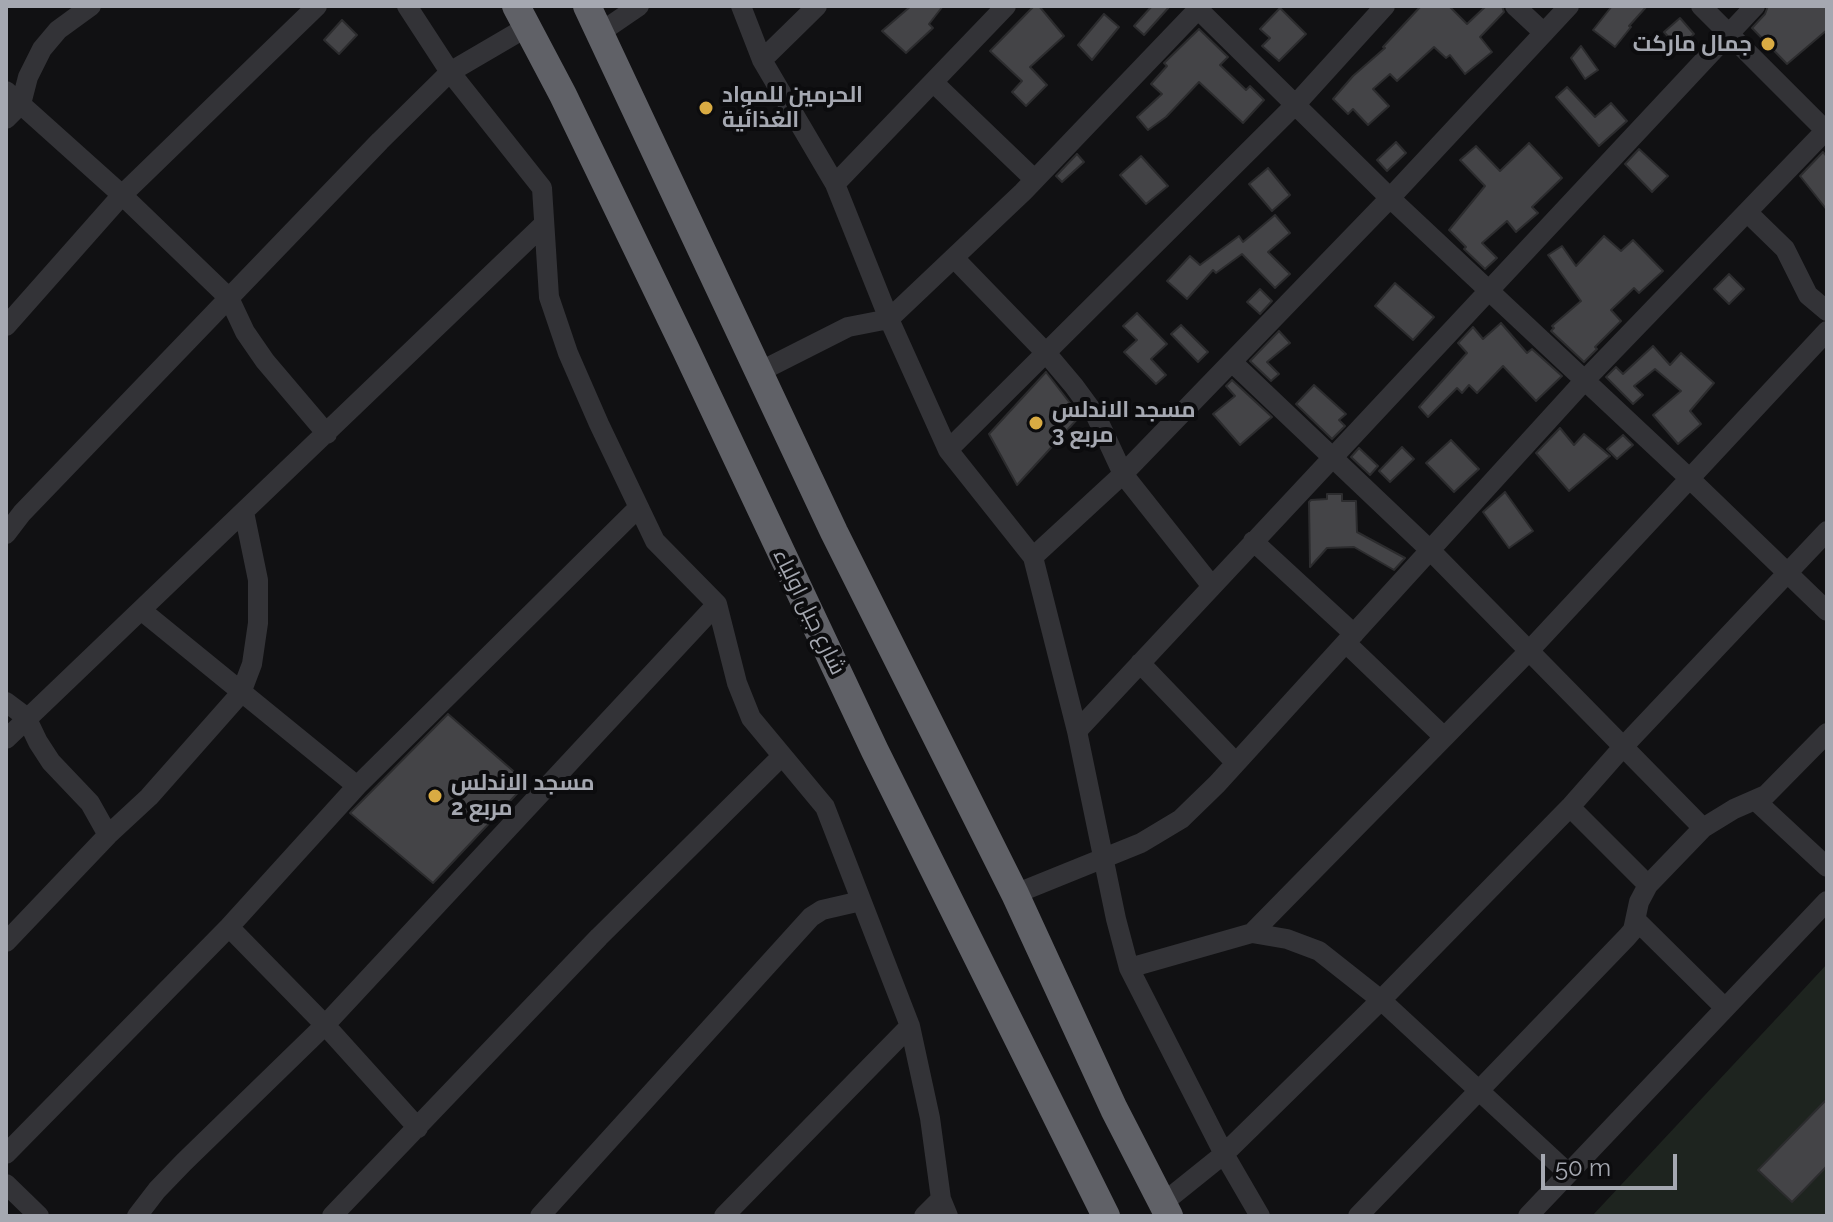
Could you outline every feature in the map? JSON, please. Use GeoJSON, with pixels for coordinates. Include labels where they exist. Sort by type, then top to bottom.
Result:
{"type":"FeatureCollection","features":[{"type":"Feature","properties":{"kind":"highway"},"geometry":{"type":"LineString","coordinates":[[587,6],[834,532],[1015,894],[1104,1089],[1166,1210]]}},
{"type":"Feature","properties":{"kind":"highway","name":"شارع جبل اولياء"},"geometry":{"type":"LineString","coordinates":[[522,17],[686,350],[875,751],[1106,1216]]}},
{"type":"Feature","properties":{"kind":"street"},"geometry":{"type":"LineString","coordinates":[[91,6],[58,30],[42,49],[11,105],[122,195],[229,298],[245,332],[265,361],[327,434]]}},
{"type":"Feature","properties":{"kind":"street"},"geometry":{"type":"LineString","coordinates":[[6,326],[122,195],[317,6]]}},
{"type":"Feature","properties":{"kind":"street"},"geometry":{"type":"LineString","coordinates":[[407,6],[450,72],[542,188],[549,297],[568,353],[638,508],[655,541],[717,604],[737,683],[751,718],[825,807],[910,1026],[930,1118],[944,1207],[924,1216]]}},
{"type":"Feature","properties":{"kind":"street"},"geometry":{"type":"LineString","coordinates":[[601,32],[639,6]]}},
{"type":"Feature","properties":{"kind":"street"},"geometry":{"type":"LineString","coordinates":[[741,6],[762,60],[835,184],[889,319],[948,450],[1033,557],[1077,731],[1129,968],[1224,1154],[1260,1216]]}},
{"type":"Feature","properties":{"kind":"street"},"geometry":{"type":"LineString","coordinates":[[762,60],[817,6]]}},
{"type":"Feature","properties":{"kind":"street"},"geometry":{"type":"LineString","coordinates":[[835,184],[1006,6]]}},
{"type":"Feature","properties":{"kind":"street"},"geometry":{"type":"LineString","coordinates":[[948,450],[1296,104],[1385,6]]}},
{"type":"Feature","properties":{"kind":"street"},"geometry":{"type":"LineString","coordinates":[[1515,6],[1544,33]]}},
{"type":"Feature","properties":{"kind":"street"},"geometry":{"type":"LineString","coordinates":[[1033,557],[1123,474],[1232,362],[1569,6]]}},
{"type":"Feature","properties":{"kind":"street"},"geometry":{"type":"LineString","coordinates":[[1015,894],[1141,843],[1181,819],[1236,763],[1585,380],[1826,130],[1701,6]]}},
{"type":"Feature","properties":{"kind":"street"},"geometry":{"type":"LineString","coordinates":[[1077,731],[1755,6]]}},
{"type":"Feature","properties":{"kind":"street"},"geometry":{"type":"LineString","coordinates":[[759,372],[848,327],[889,319],[955,259],[1198,7],[1390,198],[1827,611]]}},
{"type":"Feature","properties":{"kind":"street"},"geometry":{"type":"LineString","coordinates":[[6,534],[22,513],[450,72],[522,17]]}},
{"type":"Feature","properties":{"kind":"street"},"geometry":{"type":"LineString","coordinates":[[934,83],[1034,179]]}},
{"type":"Feature","properties":{"kind":"street"},"geometry":{"type":"LineString","coordinates":[[1747,212],[1785,249],[1808,295],[1827,311]]}},
{"type":"Feature","properties":{"kind":"street"},"geometry":{"type":"LineString","coordinates":[[6,739],[543,225]]}},
{"type":"Feature","properties":{"kind":"street"},"geometry":{"type":"LineString","coordinates":[[955,259],[1047,354],[1096,416],[1123,474],[1211,585]]}},
{"type":"Feature","properties":{"kind":"street"},"geometry":{"type":"LineString","coordinates":[[1252,933],[1528,652],[1827,331]]}},
{"type":"Feature","properties":{"kind":"street"},"geometry":{"type":"LineString","coordinates":[[1232,362],[1430,550],[1703,828]]}},
{"type":"Feature","properties":{"kind":"street"},"geometry":{"type":"LineString","coordinates":[[6,498],[22,513]]}},
{"type":"Feature","properties":{"kind":"street"},"geometry":{"type":"LineString","coordinates":[[6,1154],[229,927],[357,786],[638,508]]}},
{"type":"Feature","properties":{"kind":"street"},"geometry":{"type":"LineString","coordinates":[[6,942],[108,835],[149,797],[241,693],[252,664],[258,623],[258,580],[244,512]]}},
{"type":"Feature","properties":{"kind":"street"},"geometry":{"type":"LineString","coordinates":[[1166,1210],[1381,1000],[1570,807],[1827,531]]}},
{"type":"Feature","properties":{"kind":"street"},"geometry":{"type":"LineString","coordinates":[[1253,541],[1444,737]]}},
{"type":"Feature","properties":{"kind":"street"},"geometry":{"type":"LineString","coordinates":[[137,1216],[184,1162],[325,1025],[717,604]]}},
{"type":"Feature","properties":{"kind":"street"},"geometry":{"type":"LineString","coordinates":[[141,610],[357,786]]}},
{"type":"Feature","properties":{"kind":"street"},"geometry":{"type":"LineString","coordinates":[[1140,663],[1236,763]]}},
{"type":"Feature","properties":{"kind":"street"},"geometry":{"type":"LineString","coordinates":[[6,702],[26,717],[51,762],[90,803],[108,835]]}},
{"type":"Feature","properties":{"kind":"street"},"geometry":{"type":"LineString","coordinates":[[1358,1216],[1627,937],[1637,921],[1639,902],[1648,885],[1703,828],[1734,809],[1766,795],[1827,733]]}},
{"type":"Feature","properties":{"kind":"street"},"geometry":{"type":"LineString","coordinates":[[332,1216],[599,937],[782,756]]}},
{"type":"Feature","properties":{"kind":"street"},"geometry":{"type":"LineString","coordinates":[[1756,801],[1827,867]]}},
{"type":"Feature","properties":{"kind":"street"},"geometry":{"type":"LineString","coordinates":[[1570,807],[1648,885]]}},
{"type":"Feature","properties":{"kind":"street"},"geometry":{"type":"LineString","coordinates":[[543,1215],[811,917],[822,910],[861,901]]}},
{"type":"Feature","properties":{"kind":"street"},"geometry":{"type":"LineString","coordinates":[[1528,1216],[1827,901]]}},
{"type":"Feature","properties":{"kind":"street"},"geometry":{"type":"LineString","coordinates":[[1637,921],[1725,1008]]}},
{"type":"Feature","properties":{"kind":"street"},"geometry":{"type":"LineString","coordinates":[[229,927],[325,1025],[418,1128]]}},
{"type":"Feature","properties":{"kind":"street"},"geometry":{"type":"LineString","coordinates":[[1129,968],[1252,933],[1287,939],[1319,951],[1381,1000],[1568,1173]]}},
{"type":"Feature","properties":{"kind":"street"},"geometry":{"type":"LineString","coordinates":[[724,1216],[910,1026]]}},
{"type":"Feature","properties":{"kind":"street"},"geometry":{"type":"LineString","coordinates":[[7,1187],[39,1216]]}},
{"type":"Feature","properties":{"kind":"shaded area"},"geometry":{"type":"Polygon","coordinates":[[[1827,964],[1827,1216],[1592,1216],[1789,1005],[1827,964]]]}},
{"type":"Feature","properties":{"kind":"building"},"geometry":{"type":"Polygon","coordinates":[[[911,6],[943,6],[929,24],[933,28],[906,53],[882,31],[911,6]]]}},
{"type":"Feature","properties":{"kind":"building"},"geometry":{"type":"Polygon","coordinates":[[[1034,6],[1039,6],[1064,36],[1030,67],[1047,85],[1026,106],[1012,92],[1022,81],[990,51],[1034,6]]]}},
{"type":"Feature","properties":{"kind":"building"},"geometry":{"type":"Polygon","coordinates":[[[1152,6],[1170,6],[1144,35],[1134,26],[1152,6]]]}},
{"type":"Feature","properties":{"kind":"building"},"geometry":{"type":"Polygon","coordinates":[[[1421,6],[1449,6],[1467,24],[1486,6],[1502,6],[1504,12],[1480,37],[1492,52],[1465,74],[1450,55],[1446,58],[1434,47],[1397,81],[1390,74],[1373,89],[1389,106],[1368,125],[1353,109],[1348,114],[1333,99],[1353,76],[1385,48],[1421,6]]]}},
{"type":"Feature","properties":{"kind":"building"},"geometry":{"type":"Polygon","coordinates":[[[1612,6],[1647,6],[1615,47],[1593,30],[1612,6]]]}},
{"type":"Feature","properties":{"kind":"building"},"geometry":{"type":"Polygon","coordinates":[[[1768,6],[1827,6],[1827,30],[1787,64],[1752,28],[1768,6]]]}},
{"type":"Feature","properties":{"kind":"building"},"geometry":{"type":"Polygon","coordinates":[[[1280,8],[1306,34],[1279,61],[1262,46],[1270,38],[1260,29],[1280,8]]]}},
{"type":"Feature","properties":{"kind":"building"},"geometry":{"type":"Polygon","coordinates":[[[1104,14],[1119,27],[1092,60],[1078,45],[1104,14]]]}},
{"type":"Feature","properties":{"kind":"building"},"geometry":{"type":"Polygon","coordinates":[[[1680,18],[1694,34],[1678,48],[1664,32],[1680,18]]]}},
{"type":"Feature","properties":{"kind":"building"},"geometry":{"type":"Polygon","coordinates":[[[342,20],[357,35],[339,54],[324,40],[342,20]]]}},
{"type":"Feature","properties":{"kind":"building"},"geometry":{"type":"Polygon","coordinates":[[[1199,29],[1228,57],[1220,65],[1246,90],[1250,86],[1264,100],[1243,123],[1199,82],[1166,117],[1148,130],[1137,117],[1162,94],[1151,84],[1167,66],[1164,63],[1199,29]]]}},
{"type":"Feature","properties":{"kind":"building"},"geometry":{"type":"Polygon","coordinates":[[[1581,46],[1598,70],[1585,79],[1571,58],[1581,46]]]}},
{"type":"Feature","properties":{"kind":"building"},"geometry":{"type":"Polygon","coordinates":[[[1567,87],[1595,117],[1611,103],[1627,121],[1599,146],[1556,97],[1567,87]]]}},
{"type":"Feature","properties":{"kind":"building"},"geometry":{"type":"Polygon","coordinates":[[[1396,142],[1406,153],[1387,171],[1377,160],[1396,142]]]}},
{"type":"Feature","properties":{"kind":"building"},"geometry":{"type":"Polygon","coordinates":[[[1529,143],[1562,178],[1532,207],[1538,213],[1516,232],[1507,221],[1482,243],[1497,258],[1485,269],[1449,230],[1485,186],[1460,160],[1476,146],[1500,171],[1529,143]]]}},
{"type":"Feature","properties":{"kind":"building"},"geometry":{"type":"Polygon","coordinates":[[[1639,149],[1668,176],[1652,192],[1625,164],[1639,149]]]}},
{"type":"Feature","properties":{"kind":"building"},"geometry":{"type":"Polygon","coordinates":[[[1823,152],[1827,157],[1827,210],[1800,176],[1823,152]]]}},
{"type":"Feature","properties":{"kind":"building"},"geometry":{"type":"Polygon","coordinates":[[[1077,154],[1084,162],[1062,182],[1056,176],[1077,154]]]}},
{"type":"Feature","properties":{"kind":"building"},"geometry":{"type":"Polygon","coordinates":[[[1141,156],[1168,186],[1146,204],[1120,175],[1141,156]]]}},
{"type":"Feature","properties":{"kind":"building"},"geometry":{"type":"Polygon","coordinates":[[[1268,168],[1290,195],[1272,211],[1249,184],[1268,168]]]}},
{"type":"Feature","properties":{"kind":"building"},"geometry":{"type":"Polygon","coordinates":[[[1275,215],[1290,233],[1268,252],[1290,274],[1275,288],[1242,254],[1216,273],[1213,270],[1187,299],[1167,281],[1190,256],[1200,265],[1239,236],[1243,242],[1275,215]]]}},
{"type":"Feature","properties":{"kind":"building"},"geometry":{"type":"Polygon","coordinates":[[[1604,236],[1621,251],[1633,240],[1663,271],[1639,293],[1634,288],[1611,310],[1621,321],[1584,362],[1551,331],[1552,326],[1581,301],[1548,255],[1562,246],[1576,266],[1604,236]]]}},
{"type":"Feature","properties":{"kind":"building"},"geometry":{"type":"Polygon","coordinates":[[[1729,274],[1744,289],[1729,304],[1714,289],[1729,274]]]}},
{"type":"Feature","properties":{"kind":"building"},"geometry":{"type":"Polygon","coordinates":[[[1395,283],[1434,317],[1413,340],[1375,306],[1395,283]]]}},
{"type":"Feature","properties":{"kind":"building"},"geometry":{"type":"Polygon","coordinates":[[[1260,289],[1272,301],[1260,314],[1247,302],[1260,289]]]}},
{"type":"Feature","properties":{"kind":"building"},"geometry":{"type":"Polygon","coordinates":[[[1137,313],[1167,344],[1151,359],[1166,375],[1156,384],[1124,352],[1137,340],[1123,326],[1137,313]]]}},
{"type":"Feature","properties":{"kind":"building"},"geometry":{"type":"Polygon","coordinates":[[[1501,323],[1527,353],[1532,349],[1562,376],[1536,401],[1503,366],[1477,393],[1469,385],[1462,393],[1457,388],[1428,417],[1419,407],[1467,353],[1458,343],[1473,327],[1483,339],[1501,323]]]}},
{"type":"Feature","properties":{"kind":"building"},"geometry":{"type":"Polygon","coordinates":[[[1181,325],[1208,352],[1198,362],[1171,334],[1181,325]]]}},
{"type":"Feature","properties":{"kind":"building"},"geometry":{"type":"Polygon","coordinates":[[[1279,331],[1290,343],[1267,362],[1279,374],[1271,381],[1250,361],[1279,331]]]}},
{"type":"Feature","properties":{"kind":"building"},"geometry":{"type":"Polygon","coordinates":[[[1653,346],[1670,365],[1681,353],[1714,383],[1690,411],[1701,424],[1678,444],[1653,415],[1681,391],[1655,369],[1634,386],[1643,395],[1633,404],[1606,377],[1616,367],[1623,374],[1653,346]]]}},
{"type":"Feature","properties":{"kind":"building","name":"مسجد الاندلس مربع 3"},"geometry":{"type":"Polygon","coordinates":[[[1046,372],[1080,416],[1017,485],[989,434],[1046,372]]]}},
{"type":"Feature","properties":{"kind":"building"},"geometry":{"type":"Polygon","coordinates":[[[1232,380],[1272,417],[1240,445],[1213,414],[1235,396],[1226,386],[1232,380]]]}},
{"type":"Feature","properties":{"kind":"building"},"geometry":{"type":"Polygon","coordinates":[[[1314,385],[1346,414],[1339,420],[1345,426],[1332,439],[1296,404],[1314,385]]]}},
{"type":"Feature","properties":{"kind":"building"},"geometry":{"type":"Polygon","coordinates":[[[1560,428],[1574,445],[1584,434],[1610,456],[1569,491],[1536,453],[1560,428]]]}},
{"type":"Feature","properties":{"kind":"building"},"geometry":{"type":"Polygon","coordinates":[[[1623,435],[1633,445],[1617,459],[1607,449],[1623,435]]]}},
{"type":"Feature","properties":{"kind":"building"},"geometry":{"type":"Polygon","coordinates":[[[1451,440],[1479,469],[1454,492],[1426,463],[1451,440]]]}},
{"type":"Feature","properties":{"kind":"building"},"geometry":{"type":"Polygon","coordinates":[[[1402,447],[1414,459],[1390,482],[1379,471],[1402,447]]]}},
{"type":"Feature","properties":{"kind":"building"},"geometry":{"type":"Polygon","coordinates":[[[1359,448],[1378,466],[1370,475],[1351,457],[1359,448]]]}},
{"type":"Feature","properties":{"kind":"building"},"geometry":{"type":"Polygon","coordinates":[[[1505,492],[1533,531],[1509,548],[1483,512],[1505,492]]]}},
{"type":"Feature","properties":{"kind":"building"},"geometry":{"type":"Polygon","coordinates":[[[1327,494],[1342,494],[1342,501],[1356,501],[1357,532],[1405,558],[1394,570],[1354,547],[1327,548],[1310,567],[1309,502],[1327,499],[1327,494]]]}},
{"type":"Feature","properties":{"kind":"building","name":"مسجد الاندلس مربع 2"},"geometry":{"type":"Polygon","coordinates":[[[448,714],[527,783],[433,883],[350,813],[448,714]]]}},
{"type":"Feature","properties":{"kind":"building"},"geometry":{"type":"Polygon","coordinates":[[[1827,1099],[1827,1166],[1792,1202],[1758,1170],[1827,1099]]]}},
{"type":"Feature","properties":{"kind":"place","name":"جمال ماركت"},"geometry":{"type":"Point","coordinates":[1768,44]}},
{"type":"Feature","properties":{"kind":"place","name":"الحرمين للمواد الغذائية"},"geometry":{"type":"Point","coordinates":[706,108]}},
{"type":"Feature","properties":{"kind":"place","name":"مسجد الاندلس مربع 3"},"geometry":{"type":"Point","coordinates":[1036,423]}},
{"type":"Feature","properties":{"kind":"place","name":"مسجد الاندلس مربع 2"},"geometry":{"type":"Point","coordinates":[435,796]}}]}
